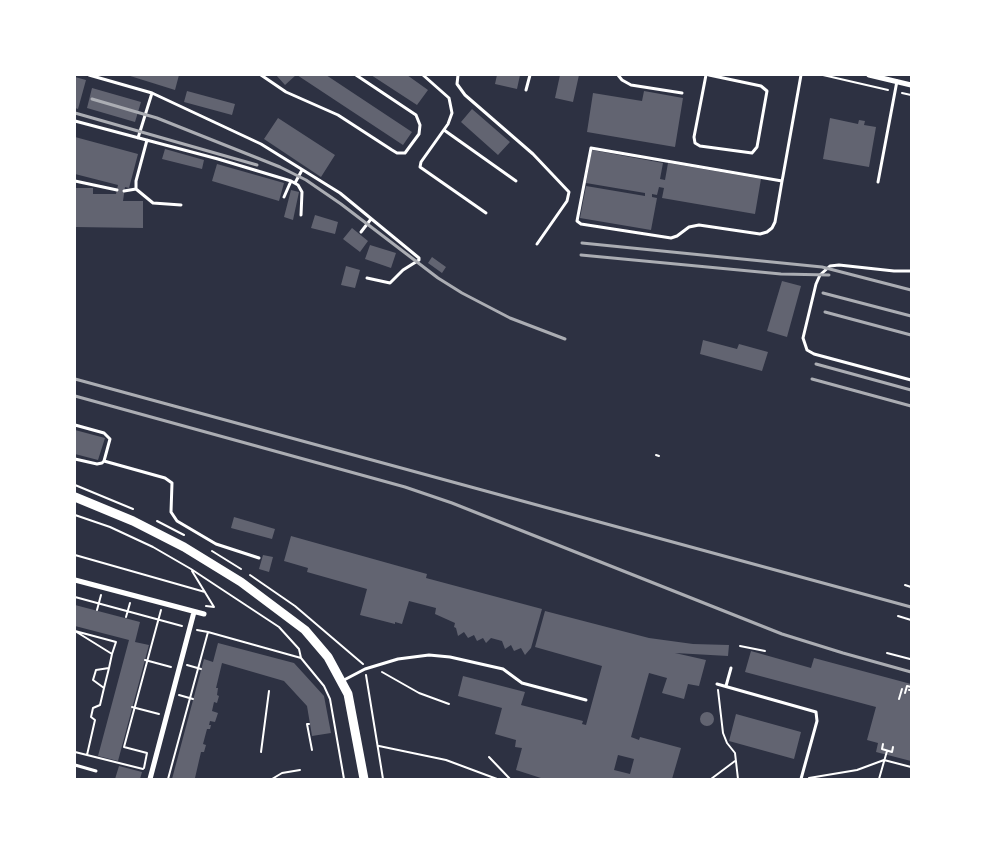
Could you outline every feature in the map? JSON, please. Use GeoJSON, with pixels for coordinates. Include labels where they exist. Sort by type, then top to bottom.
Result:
{"type":"FeatureCollection","features":[{"type":"Feature","properties":{"kind":"main road"},"geometry":{"type":"LineString","coordinates":[[75,497],[160,534],[241,582],[305,630],[328,657],[342,681],[350,703],[364,779]]}},
{"type":"Feature","properties":{"kind":"street"},"geometry":{"type":"LineString","coordinates":[[869,75],[911,84]]}},
{"type":"Feature","properties":{"kind":"street"},"geometry":{"type":"LineString","coordinates":[[75,580],[204,614]]}},
{"type":"Feature","properties":{"kind":"street"},"geometry":{"type":"LineString","coordinates":[[150,779],[194,612]]}},
{"type":"Feature","properties":{"kind":"lane"},"geometry":{"type":"LineString","coordinates":[[89,75],[152,93],[252,139],[340,193],[419,259],[390,283],[367,278]]}},
{"type":"Feature","properties":{"kind":"lane"},"geometry":{"type":"LineString","coordinates":[[261,75],[274,86],[338,115],[397,153],[405,153],[419,134],[420,125],[416,115],[356,75]]}},
{"type":"Feature","properties":{"kind":"lane"},"geometry":{"type":"LineString","coordinates":[[423,75],[444,92],[451,102],[450,119],[421,162],[420,167],[486,213]]}},
{"type":"Feature","properties":{"kind":"lane"},"geometry":{"type":"LineString","coordinates":[[458,75],[458,84],[465,94],[533,154],[569,192],[569,199],[537,244]]}},
{"type":"Feature","properties":{"kind":"lane"},"geometry":{"type":"LineString","coordinates":[[526,90],[530,75]]}},
{"type":"Feature","properties":{"kind":"lane"},"geometry":{"type":"LineString","coordinates":[[618,75],[631,85],[682,93]]}},
{"type":"Feature","properties":{"kind":"lane"},"geometry":{"type":"LineString","coordinates":[[708,75],[761,86],[767,91],[757,147],[752,153],[700,146],[695,143],[694,137],[708,75]]}},
{"type":"Feature","properties":{"kind":"lane"},"geometry":{"type":"LineString","coordinates":[[782,181],[591,148],[577,221],[581,224],[671,238],[689,227],[699,225],[764,234],[769,231],[774,225],[782,181],[801,75]]}},
{"type":"Feature","properties":{"kind":"lane"},"geometry":{"type":"LineString","coordinates":[[878,182],[897,81]]}},
{"type":"Feature","properties":{"kind":"lane"},"geometry":{"type":"LineString","coordinates":[[138,138],[152,93]]}},
{"type":"Feature","properties":{"kind":"lane"},"geometry":{"type":"LineString","coordinates":[[75,121],[218,159],[293,182],[302,192],[301,215]]}},
{"type":"Feature","properties":{"kind":"lane"},"geometry":{"type":"LineString","coordinates":[[444,130],[516,181]]}},
{"type":"Feature","properties":{"kind":"lane"},"geometry":{"type":"LineString","coordinates":[[136,189],[147,140]]}},
{"type":"Feature","properties":{"kind":"lane"},"geometry":{"type":"LineString","coordinates":[[284,197],[302,170]]}},
{"type":"Feature","properties":{"kind":"lane"},"geometry":{"type":"LineString","coordinates":[[75,181],[117,190]]}},
{"type":"Feature","properties":{"kind":"lane"},"geometry":{"type":"LineString","coordinates":[[124,191],[136,189],[153,203],[181,205]]}},
{"type":"Feature","properties":{"kind":"lane"},"geometry":{"type":"LineString","coordinates":[[361,232],[371,219]]}},
{"type":"Feature","properties":{"kind":"lane"},"geometry":{"type":"LineString","coordinates":[[911,271],[830,266],[820,275],[816,285],[803,338],[807,350],[814,354],[911,380]]}},
{"type":"Feature","properties":{"kind":"lane"},"geometry":{"type":"LineString","coordinates":[[75,425],[108,436],[110,440],[104,461]]}},
{"type":"Feature","properties":{"kind":"lane"},"geometry":{"type":"LineString","coordinates":[[75,459],[97,464],[104,461],[165,478],[172,483],[171,512],[177,521],[216,544],[259,558]]}},
{"type":"Feature","properties":{"kind":"lane"},"geometry":{"type":"LineString","coordinates":[[342,681],[382,663],[429,656],[462,658],[503,669],[522,683],[586,700]]}},
{"type":"Feature","properties":{"kind":"lane"},"geometry":{"type":"LineString","coordinates":[[726,686],[731,668]]}},
{"type":"Feature","properties":{"kind":"lane"},"geometry":{"type":"LineString","coordinates":[[717,684],[816,712],[817,721],[802,779]]}},
{"type":"Feature","properties":{"kind":"lane"},"geometry":{"type":"LineString","coordinates":[[75,765],[96,771]]}},
{"type":"Feature","properties":{"kind":"path"},"geometry":{"type":"LineString","coordinates":[[823,75],[911,95]]}},
{"type":"Feature","properties":{"kind":"path"},"geometry":{"type":"LineString","coordinates":[[75,515],[110,526],[153,547],[279,627],[299,649],[301,658],[324,686],[330,699],[344,779]]}},
{"type":"Feature","properties":{"kind":"path"},"geometry":{"type":"LineString","coordinates":[[75,555],[205,592]]}},
{"type":"Feature","properties":{"kind":"path"},"geometry":{"type":"LineString","coordinates":[[190,569],[214,607],[206,604],[204,614]]}},
{"type":"Feature","properties":{"kind":"path"},"geometry":{"type":"LineString","coordinates":[[906,585],[911,587]]}},
{"type":"Feature","properties":{"kind":"path"},"geometry":{"type":"LineString","coordinates":[[97,609],[103,588]]}},
{"type":"Feature","properties":{"kind":"path"},"geometry":{"type":"LineString","coordinates":[[126,617],[132,596]]}},
{"type":"Feature","properties":{"kind":"path"},"geometry":{"type":"LineString","coordinates":[[75,597],[301,658]]}},
{"type":"Feature","properties":{"kind":"path"},"geometry":{"type":"LineString","coordinates":[[286,600],[363,662],[383,779]]}},
{"type":"Feature","properties":{"kind":"path"},"geometry":{"type":"LineString","coordinates":[[898,616],[911,620]]}},
{"type":"Feature","properties":{"kind":"path"},"geometry":{"type":"LineString","coordinates":[[147,753],[124,747],[159,620]]}},
{"type":"Feature","properties":{"kind":"path"},"geometry":{"type":"LineString","coordinates":[[75,631],[112,654]]}},
{"type":"Feature","properties":{"kind":"path"},"geometry":{"type":"LineString","coordinates":[[75,631],[116,642],[100,705],[93,708],[91,717],[96,720],[87,755]]}},
{"type":"Feature","properties":{"kind":"path"},"geometry":{"type":"LineString","coordinates":[[168,779],[192,698],[208,632]]}},
{"type":"Feature","properties":{"kind":"path"},"geometry":{"type":"LineString","coordinates":[[740,646],[765,651]]}},
{"type":"Feature","properties":{"kind":"path"},"geometry":{"type":"LineString","coordinates":[[887,653],[910,659]]}},
{"type":"Feature","properties":{"kind":"path"},"geometry":{"type":"LineString","coordinates":[[146,661],[200,668]]}},
{"type":"Feature","properties":{"kind":"path"},"geometry":{"type":"LineString","coordinates":[[104,688],[93,680],[96,670],[109,668]]}},
{"type":"Feature","properties":{"kind":"path"},"geometry":{"type":"LineString","coordinates":[[365,669],[380,671],[419,693],[449,704]]}},
{"type":"Feature","properties":{"kind":"path"},"geometry":{"type":"LineString","coordinates":[[717,684],[723,733],[735,753],[738,779]]}},
{"type":"Feature","properties":{"kind":"path"},"geometry":{"type":"LineString","coordinates":[[905,693],[907,686],[910,689]]}},
{"type":"Feature","properties":{"kind":"path"},"geometry":{"type":"LineString","coordinates":[[899,699],[902,689]]}},
{"type":"Feature","properties":{"kind":"path"},"geometry":{"type":"LineString","coordinates":[[261,752],[269,691]]}},
{"type":"Feature","properties":{"kind":"path"},"geometry":{"type":"LineString","coordinates":[[172,693],[192,698]]}},
{"type":"Feature","properties":{"kind":"path"},"geometry":{"type":"LineString","coordinates":[[134,707],[166,716]]}},
{"type":"Feature","properties":{"kind":"path"},"geometry":{"type":"LineString","coordinates":[[309,724],[307,724],[312,750]]}},
{"type":"Feature","properties":{"kind":"path"},"geometry":{"type":"LineString","coordinates":[[883,744],[882,749],[892,752],[893,747]]}},
{"type":"Feature","properties":{"kind":"path"},"geometry":{"type":"LineString","coordinates":[[378,746],[446,760],[497,779]]}},
{"type":"Feature","properties":{"kind":"path"},"geometry":{"type":"LineString","coordinates":[[879,779],[887,750]]}},
{"type":"Feature","properties":{"kind":"path"},"geometry":{"type":"LineString","coordinates":[[75,752],[143,769]]}},
{"type":"Feature","properties":{"kind":"path"},"geometry":{"type":"LineString","coordinates":[[489,757],[510,779]]}},
{"type":"Feature","properties":{"kind":"path"},"geometry":{"type":"LineString","coordinates":[[802,779],[856,770],[884,759],[911,767]]}},
{"type":"Feature","properties":{"kind":"path"},"geometry":{"type":"LineString","coordinates":[[711,779],[736,760]]}},
{"type":"Feature","properties":{"kind":"path"},"geometry":{"type":"LineString","coordinates":[[272,779],[282,773],[300,770]]}},
{"type":"Feature","properties":{"kind":"building"},"geometry":{"type":"Polygon","coordinates":[[[127,75],[179,75],[175,90],[127,75]]]}},
{"type":"Feature","properties":{"kind":"building"},"geometry":{"type":"Polygon","coordinates":[[[276,75],[296,75],[285,85],[276,75]]]}},
{"type":"Feature","properties":{"kind":"building"},"geometry":{"type":"Polygon","coordinates":[[[297,75],[326,75],[412,132],[403,145],[297,75]]]}},
{"type":"Feature","properties":{"kind":"building"},"geometry":{"type":"Polygon","coordinates":[[[371,75],[407,75],[428,90],[417,105],[371,75]]]}},
{"type":"Feature","properties":{"kind":"building"},"geometry":{"type":"Polygon","coordinates":[[[497,75],[520,75],[517,89],[495,84],[497,75]]]}},
{"type":"Feature","properties":{"kind":"building"},"geometry":{"type":"Polygon","coordinates":[[[560,75],[579,75],[573,102],[555,98],[560,75]]]}},
{"type":"Feature","properties":{"kind":"building"},"geometry":{"type":"Polygon","coordinates":[[[75,77],[86,80],[78,109],[75,108],[75,77]]]}},
{"type":"Feature","properties":{"kind":"building"},"geometry":{"type":"Polygon","coordinates":[[[92,88],[141,102],[135,122],[87,108],[92,88]]]}},
{"type":"Feature","properties":{"kind":"building"},"geometry":{"type":"Polygon","coordinates":[[[187,91],[235,104],[232,115],[184,102],[187,91]]]}},
{"type":"Feature","properties":{"kind":"building"},"geometry":{"type":"Polygon","coordinates":[[[644,91],[683,98],[675,147],[587,132],[593,93],[642,101],[644,91]]]}},
{"type":"Feature","properties":{"kind":"building"},"geometry":{"type":"Polygon","coordinates":[[[472,109],[510,142],[498,155],[461,122],[472,109]]]}},
{"type":"Feature","properties":{"kind":"building"},"geometry":{"type":"Polygon","coordinates":[[[278,118],[335,155],[321,177],[264,139],[278,118]]]}},
{"type":"Feature","properties":{"kind":"building"},"geometry":{"type":"Polygon","coordinates":[[[830,118],[858,124],[859,120],[865,121],[864,125],[876,127],[869,167],[823,159],[830,118]]]}},
{"type":"Feature","properties":{"kind":"building"},"geometry":{"type":"Polygon","coordinates":[[[75,137],[138,154],[129,188],[125,187],[123,201],[143,201],[143,228],[75,227],[75,188],[93,188],[93,194],[116,194],[118,185],[75,174],[75,137]]]}},
{"type":"Feature","properties":{"kind":"building"},"geometry":{"type":"Polygon","coordinates":[[[165,149],[204,160],[202,169],[162,159],[165,149]]]}},
{"type":"Feature","properties":{"kind":"building"},"geometry":{"type":"Polygon","coordinates":[[[592,150],[663,163],[660,179],[665,180],[668,163],[761,179],[755,214],[662,198],[664,188],[659,187],[657,195],[652,194],[652,197],[657,198],[651,230],[580,218],[586,186],[645,196],[645,193],[586,183],[592,150]]]}},
{"type":"Feature","properties":{"kind":"building"},"geometry":{"type":"Polygon","coordinates":[[[217,164],[284,183],[279,201],[212,181],[217,164]]]}},
{"type":"Feature","properties":{"kind":"building"},"geometry":{"type":"Polygon","coordinates":[[[291,190],[299,192],[293,220],[284,217],[291,190]]]}},
{"type":"Feature","properties":{"kind":"building"},"geometry":{"type":"Polygon","coordinates":[[[315,215],[338,222],[335,234],[311,228],[315,215]]]}},
{"type":"Feature","properties":{"kind":"building"},"geometry":{"type":"Polygon","coordinates":[[[352,228],[368,241],[360,252],[343,239],[352,228]]]}},
{"type":"Feature","properties":{"kind":"building"},"geometry":{"type":"Polygon","coordinates":[[[370,245],[396,253],[391,268],[365,259],[370,245]]]}},
{"type":"Feature","properties":{"kind":"building"},"geometry":{"type":"Polygon","coordinates":[[[432,257],[446,267],[442,273],[428,263],[432,257]]]}},
{"type":"Feature","properties":{"kind":"building"},"geometry":{"type":"Polygon","coordinates":[[[346,266],[360,270],[355,288],[341,285],[346,266]]]}},
{"type":"Feature","properties":{"kind":"building"},"geometry":{"type":"Polygon","coordinates":[[[782,281],[801,286],[787,337],[767,331],[782,281]]]}},
{"type":"Feature","properties":{"kind":"building"},"geometry":{"type":"Polygon","coordinates":[[[703,340],[737,349],[739,344],[768,352],[762,371],[700,354],[703,340]]]}},
{"type":"Feature","properties":{"kind":"building"},"geometry":{"type":"Polygon","coordinates":[[[75,430],[105,438],[98,460],[75,454],[75,430]]]}},
{"type":"Feature","properties":{"kind":"building"},"geometry":{"type":"Polygon","coordinates":[[[234,517],[275,529],[272,539],[231,528],[234,517]]]}},
{"type":"Feature","properties":{"kind":"building"},"geometry":{"type":"Polygon","coordinates":[[[291,536],[427,574],[426,578],[542,609],[531,648],[525,655],[521,648],[514,651],[511,645],[505,649],[502,641],[491,638],[486,643],[483,638],[477,641],[474,635],[468,638],[464,632],[458,636],[454,627],[455,623],[435,614],[436,608],[409,601],[402,624],[360,615],[367,589],[307,572],[308,568],[284,561],[291,536]]]}},
{"type":"Feature","properties":{"kind":"building"},"geometry":{"type":"Polygon","coordinates":[[[263,555],[273,557],[269,572],[259,569],[263,555]]]}},
{"type":"Feature","properties":{"kind":"building"},"geometry":{"type":"Polygon","coordinates":[[[75,605],[140,622],[135,642],[149,645],[118,761],[98,756],[129,640],[75,626],[75,605]]]}},
{"type":"Feature","properties":{"kind":"building"},"geometry":{"type":"Polygon","coordinates":[[[545,611],[649,638],[693,644],[729,645],[728,656],[675,653],[706,660],[699,686],[688,684],[684,699],[662,693],[667,678],[649,673],[631,737],[639,740],[640,737],[681,748],[672,779],[544,779],[516,770],[522,748],[515,747],[516,740],[495,734],[502,708],[458,696],[463,676],[525,692],[521,705],[583,721],[582,724],[586,725],[602,666],[535,647],[545,611]],[[618,755],[614,770],[630,774],[634,759],[618,755]]]}},
{"type":"Feature","properties":{"kind":"building"},"geometry":{"type":"Polygon","coordinates":[[[218,643],[294,663],[324,696],[331,733],[312,736],[307,706],[284,681],[222,663],[216,688],[218,688],[217,695],[219,696],[217,703],[214,702],[212,711],[218,713],[215,722],[210,721],[210,729],[207,729],[203,744],[206,745],[204,752],[201,752],[195,778],[172,779],[204,659],[213,662],[218,643]]]}},
{"type":"Feature","properties":{"kind":"building"},"geometry":{"type":"Polygon","coordinates":[[[751,651],[811,668],[814,658],[911,684],[911,761],[876,752],[878,743],[867,740],[876,707],[745,672],[751,651]]]}},
{"type":"Feature","properties":{"kind":"building"},"geometry":{"type":"Polygon","coordinates":[[[707,712],[712,714],[714,719],[712,724],[707,726],[702,724],[700,719],[702,714],[707,712]]]}},
{"type":"Feature","properties":{"kind":"building"},"geometry":{"type":"Polygon","coordinates":[[[736,714],[801,732],[794,759],[729,741],[736,714]]]}},
{"type":"Feature","properties":{"kind":"building"},"geometry":{"type":"Polygon","coordinates":[[[119,766],[142,772],[140,779],[115,779],[119,766]]]}},
{"type":"Feature","properties":{"kind":"railway"},"geometry":{"type":"LineString","coordinates":[[92,99],[157,118],[280,167],[306,180],[438,278],[462,293],[510,318],[565,339]]}},
{"type":"Feature","properties":{"kind":"railway"},"geometry":{"type":"LineString","coordinates":[[75,113],[257,165]]}},
{"type":"Feature","properties":{"kind":"railway"},"geometry":{"type":"LineString","coordinates":[[582,243],[822,267],[911,290]]}},
{"type":"Feature","properties":{"kind":"railway"},"geometry":{"type":"LineString","coordinates":[[581,255],[781,274],[829,275]]}},
{"type":"Feature","properties":{"kind":"railway"},"geometry":{"type":"LineString","coordinates":[[823,293],[911,316]]}},
{"type":"Feature","properties":{"kind":"railway"},"geometry":{"type":"LineString","coordinates":[[825,312],[911,335]]}},
{"type":"Feature","properties":{"kind":"railway"},"geometry":{"type":"LineString","coordinates":[[816,364],[911,390]]}},
{"type":"Feature","properties":{"kind":"railway"},"geometry":{"type":"LineString","coordinates":[[75,379],[911,607]]}},
{"type":"Feature","properties":{"kind":"railway"},"geometry":{"type":"LineString","coordinates":[[812,379],[911,406]]}},
{"type":"Feature","properties":{"kind":"railway"},"geometry":{"type":"LineString","coordinates":[[75,396],[405,487],[452,503],[782,634],[911,672]]}}]}
